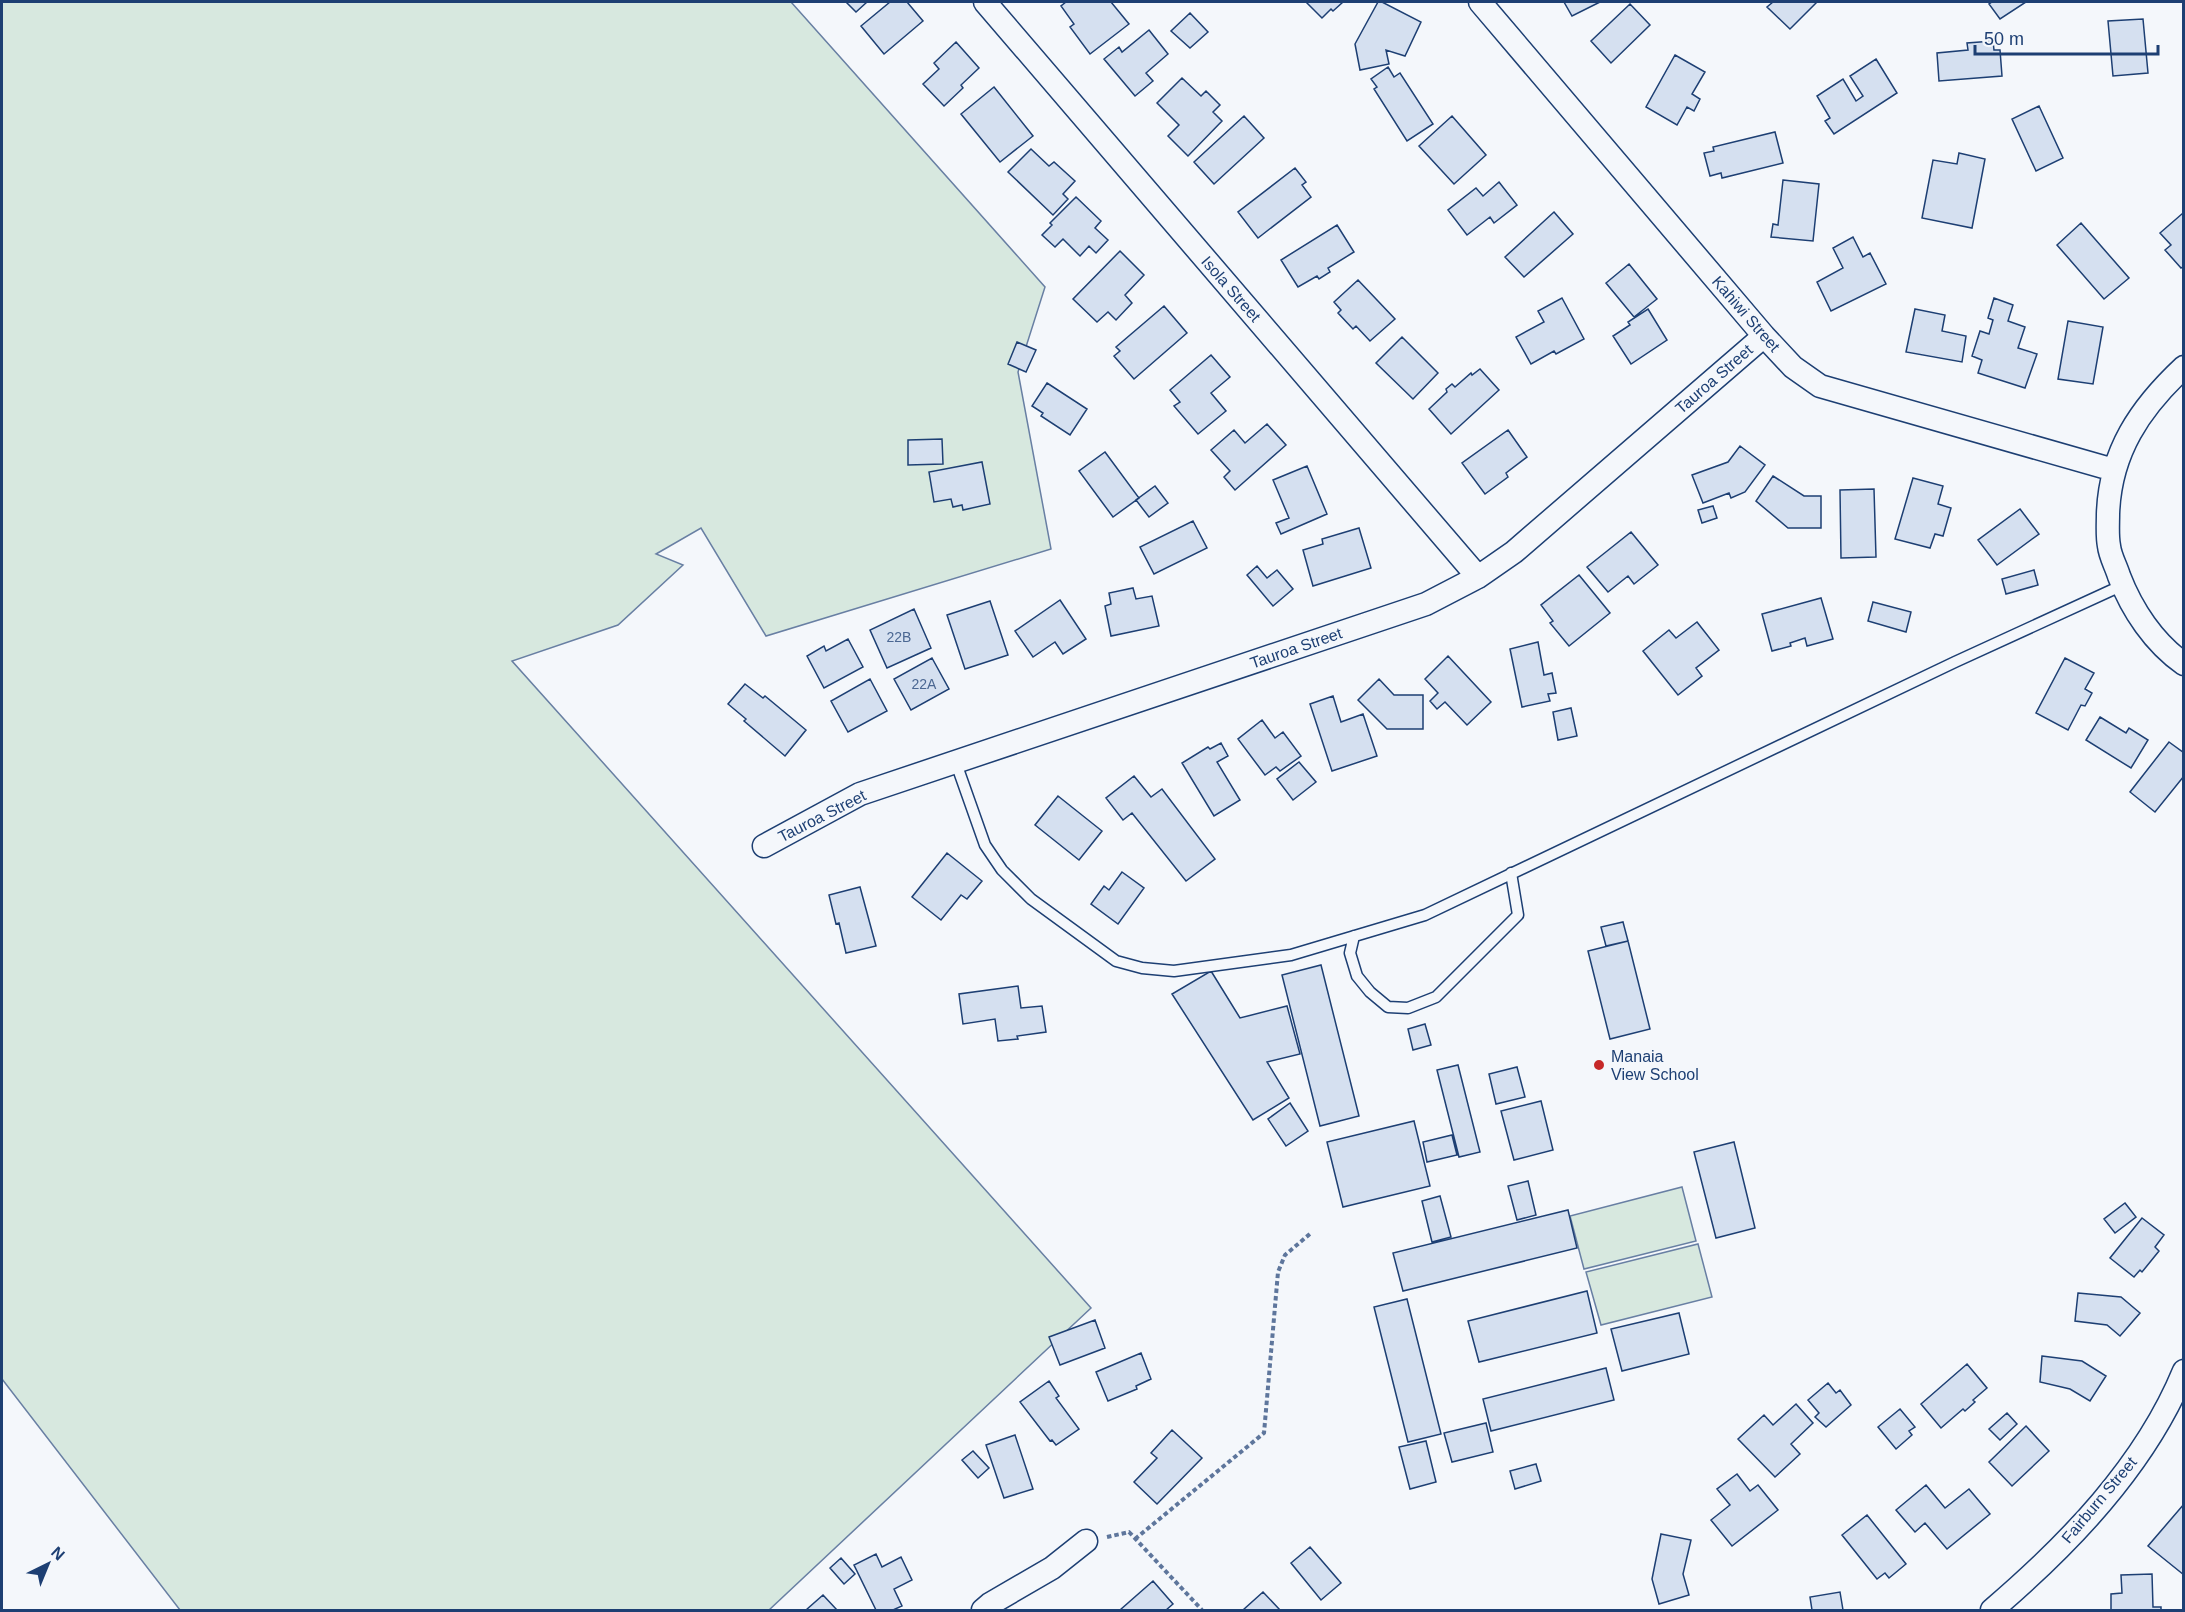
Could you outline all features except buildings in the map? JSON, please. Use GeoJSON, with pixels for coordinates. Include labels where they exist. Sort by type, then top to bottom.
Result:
{"type":"FeatureCollection","features":[{"type":"Feature","properties":{"kind":"street","name":"Isola Street"},"geometry":{"type":"LineString","coordinates":[[985,2],[1478,577]]}},
{"type":"Feature","properties":{"kind":"street","name":"Kahiwi Street"},"geometry":{"type":"LineString","coordinates":[[1480,2],[1764,336],[1793,367],[1820,386],[2114,470]]}},
{"type":"Feature","properties":{"kind":"street","name":"Tauroa Street"},"geometry":{"type":"LineString","coordinates":[[764,846],[860,794],[1426,603],[1478,577],[1514,552],[1764,336]]}},
{"type":"Feature","properties":{"kind":"street"},"geometry":{"type":"LineString","coordinates":[[2184,367],[2149,402],[2134,423],[2122,446],[2108,498],[2109,546],[2122,585],[2134,609],[2163,646],[2184,664]]}},
{"type":"Feature","properties":{"kind":"street","name":"Fairburn Street"},"geometry":{"type":"LineString","coordinates":[[1992,1611],[2066,1542],[2109,1491],[2143,1446],[2182,1380]]}},
{"type":"Feature","properties":{"kind":"street"},"geometry":{"type":"LineString","coordinates":[[983,1611],[990,1604],[1052,1568],[1086,1541]]}},
{"type":"Feature","properties":{"kind":"lane"},"geometry":{"type":"LineString","coordinates":[[956,763],[985,845],[1002,870],[1031,899],[1116,961],[1142,968],[1174,971],[1291,955],[1425,915],[1954,662],[2122,585]]}},
{"type":"Feature","properties":{"kind":"lane"},"geometry":{"type":"LineString","coordinates":[[1354,936],[1350,953],[1357,976],[1370,992],[1388,1007],[1408,1008],[1436,997],[1518,915],[1511,873]]}},
{"type":"Feature","properties":{"kind":"path"},"geometry":{"type":"LineString","coordinates":[[1135,1539],[1264,1432],[1278,1272],[1285,1255],[1311,1233]]}},
{"type":"Feature","properties":{"kind":"path"},"geometry":{"type":"LineString","coordinates":[[1086,1541],[1129,1532],[1202,1611]]}},
{"type":"Feature","properties":{"kind":"shaded area"},"geometry":{"type":"Polygon","coordinates":[[[2,2],[791,2],[1045,287],[1018,372],[1051,549],[766,636],[701,528],[656,554],[683,565],[618,625],[512,661],[1091,1308],[769,1610],[180,1610],[2,1379],[2,2]]]}},
{"type":"Feature","properties":{"kind":"shaded area"},"geometry":{"type":"Polygon","coordinates":[[[1682,1187],[1696,1241],[1584,1269],[1570,1216],[1682,1187]]]}},
{"type":"Feature","properties":{"kind":"shaded area"},"geometry":{"type":"Polygon","coordinates":[[[1698,1244],[1712,1297],[1601,1325],[1586,1272],[1698,1244]]]}},
{"type":"Feature","properties":{"kind":"place","name":"Manaia View School"},"geometry":{"type":"Point","coordinates":[1599,1065]}}]}
